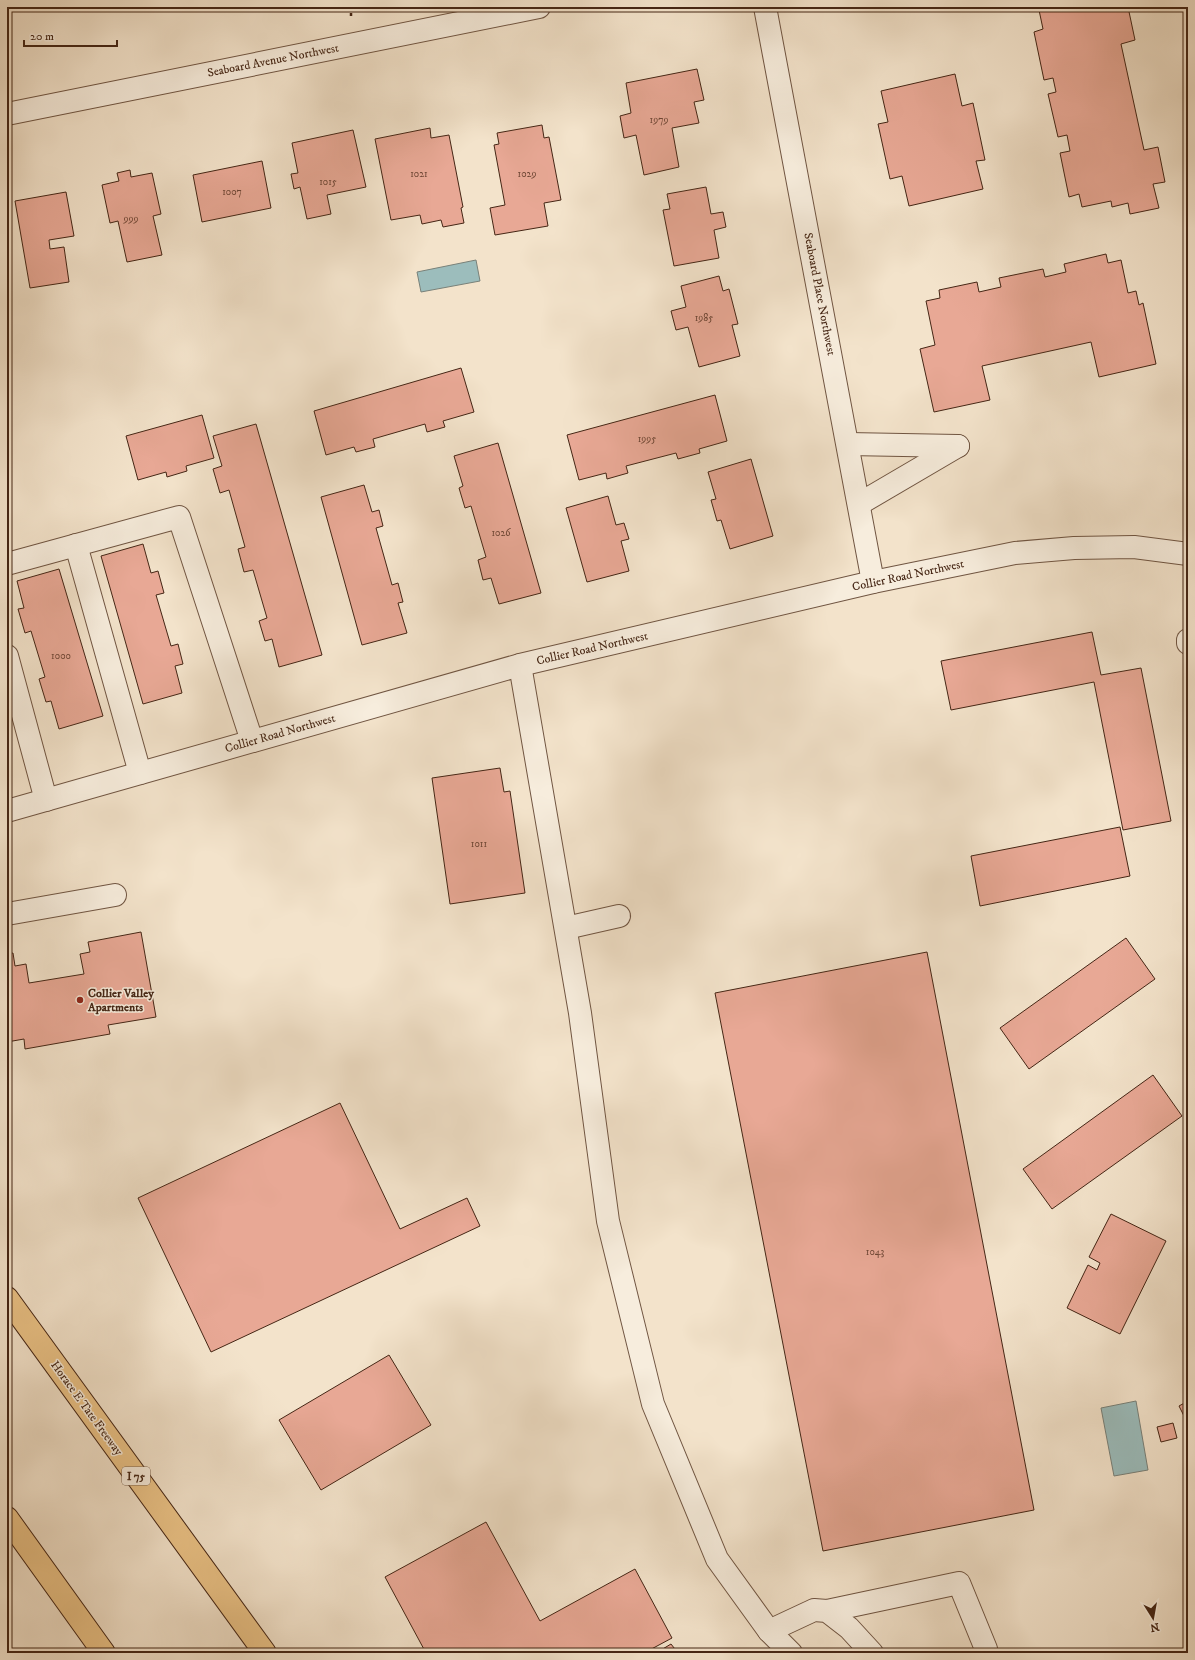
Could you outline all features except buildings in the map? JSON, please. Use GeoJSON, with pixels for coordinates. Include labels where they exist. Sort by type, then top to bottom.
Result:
{"type":"FeatureCollection","features":[{"type":"Feature","properties":{"kind":"highway","name":"Horace E Tate Freeway"},"geometry":{"type":"LineString","coordinates":[[7,1298],[265,1653]]}},
{"type":"Feature","properties":{"kind":"highway"},"geometry":{"type":"LineString","coordinates":[[7,1518],[104,1653]]}},
{"type":"Feature","properties":{"kind":"street","name":"Seaboard Avenue Northwest"},"geometry":{"type":"LineString","coordinates":[[7,114],[539,7]]}},
{"type":"Feature","properties":{"kind":"street","name":"Seaboard Place Northwest"},"geometry":{"type":"LineString","coordinates":[[765,7],[873,582]]}},
{"type":"Feature","properties":{"kind":"street"},"geometry":{"type":"LineString","coordinates":[[848,444],[958,446],[859,504]]}},
{"type":"Feature","properties":{"kind":"street"},"geometry":{"type":"LineString","coordinates":[[7,564],[179,517],[252,741]]}},
{"type":"Feature","properties":{"kind":"street"},"geometry":{"type":"LineString","coordinates":[[76,545],[140,774]]}},
{"type":"Feature","properties":{"kind":"street","name":"Collier Road Northwest"},"geometry":{"type":"LineString","coordinates":[[7,811],[520,665],[873,582],[1023,552],[1074,548],[1134,547],[1188,554]]}},
{"type":"Feature","properties":{"kind":"street"},"geometry":{"type":"LineString","coordinates":[[7,656],[46,800]]}},
{"type":"Feature","properties":{"kind":"street"},"geometry":{"type":"LineString","coordinates":[[520,665],[583,1032],[608,1221],[653,1404],[717,1559],[769,1632],[791,1653]]}},
{"type":"Feature","properties":{"kind":"street"},"geometry":{"type":"LineString","coordinates":[[7,914],[115,895]]}},
{"type":"Feature","properties":{"kind":"street"},"geometry":{"type":"LineString","coordinates":[[566,928],[619,916]]}},
{"type":"Feature","properties":{"kind":"street"},"geometry":{"type":"LineString","coordinates":[[769,1632],[814,1610],[828,1611],[959,1583],[986,1649],[986,1653]]}},
{"type":"Feature","properties":{"kind":"street"},"geometry":{"type":"LineString","coordinates":[[828,1611],[849,1628],[872,1653]]}},
{"type":"Feature","properties":{"kind":"water"},"geometry":{"type":"Polygon","coordinates":[[[476,260],[480,281],[421,292],[417,272],[476,260]]]}},
{"type":"Feature","properties":{"kind":"water"},"geometry":{"type":"Polygon","coordinates":[[[1136,1401],[1148,1470],[1114,1476],[1101,1408],[1136,1401]]]}},
{"type":"Feature","properties":{"kind":"place","name":"Collier Valley Apartments"},"geometry":{"type":"Point","coordinates":[80,1000]}}]}
